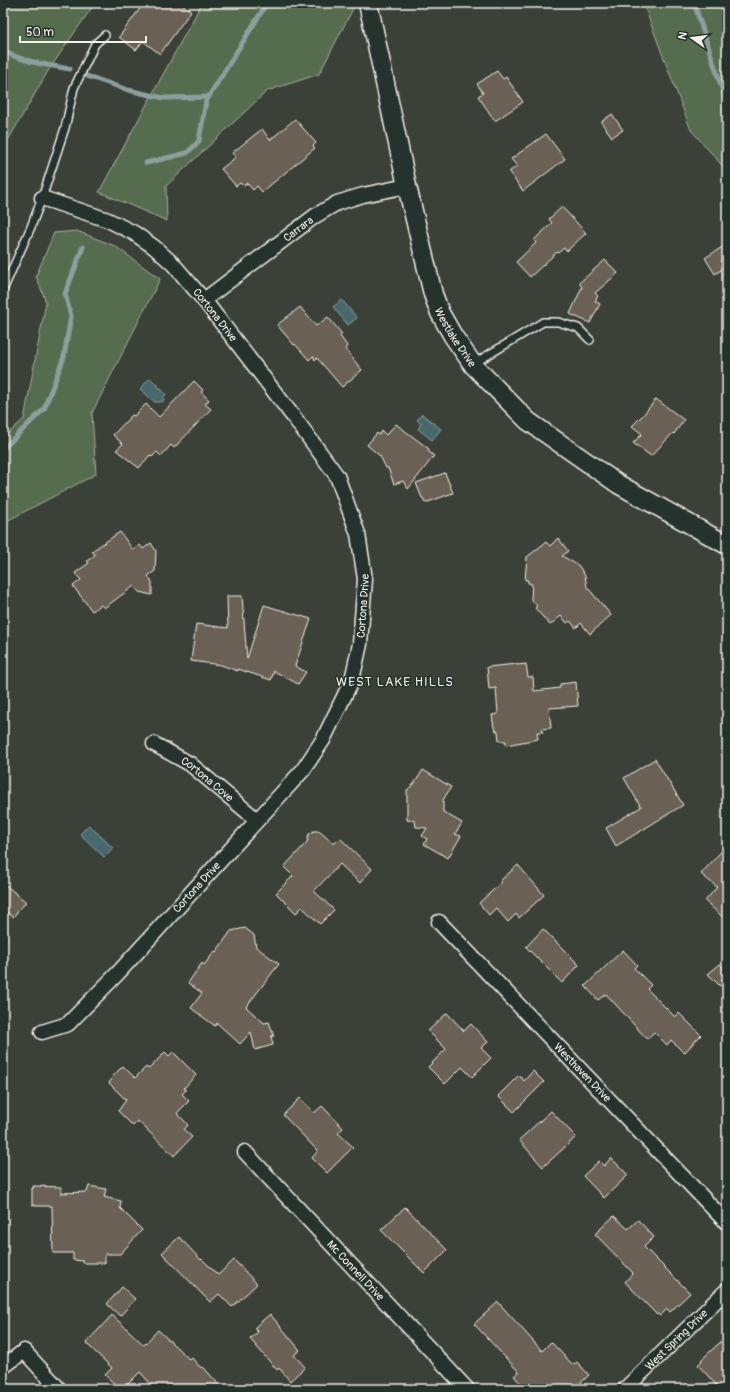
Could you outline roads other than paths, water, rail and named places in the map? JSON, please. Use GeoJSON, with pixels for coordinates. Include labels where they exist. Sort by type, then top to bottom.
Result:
{"type":"FeatureCollection","features":[{"type":"Feature","properties":{"kind":"street","name":"Westlake Drive"},"geometry":{"type":"LineString","coordinates":[[368,3],[407,186],[433,294],[440,313],[452,336],[472,364],[528,421],[618,484],[727,545]]}},
{"type":"Feature","properties":{"kind":"street","name":"Carrara"},"geometry":{"type":"LineString","coordinates":[[204,300],[315,216],[337,203],[363,195],[407,186]]}},
{"type":"Feature","properties":{"kind":"street","name":"Cortona Drive"},"geometry":{"type":"LineString","coordinates":[[42,198],[108,220],[134,233],[154,247],[173,264],[204,300],[337,476],[358,534],[366,579],[360,644],[352,680],[323,740],[303,770],[118,973],[68,1024],[42,1032]]}},
{"type":"Feature","properties":{"kind":"street","name":"Cortona Cove"},"geometry":{"type":"LineString","coordinates":[[154,744],[190,764],[257,820]]}},
{"type":"Feature","properties":{"kind":"street","name":"Westhaven Drive"},"geometry":{"type":"LineString","coordinates":[[439,922],[727,1222]]}},
{"type":"Feature","properties":{"kind":"street","name":"Mc Connell Drive"},"geometry":{"type":"LineString","coordinates":[[244,1152],[467,1389]]}},
{"type":"Feature","properties":{"kind":"street","name":"West Spring Drive"},"geometry":{"type":"LineString","coordinates":[[625,1389],[727,1290]]}},
{"type":"Feature","properties":{"kind":"street"},"geometry":{"type":"LineString","coordinates":[[3,1367],[24,1351],[59,1389]]}},
{"type":"Feature","properties":{"kind":"lane"},"geometry":{"type":"LineString","coordinates":[[3,290],[42,198],[64,128],[74,88],[96,44],[105,35]]}},
{"type":"Feature","properties":{"kind":"lane"},"geometry":{"type":"LineString","coordinates":[[472,364],[543,322],[558,322],[578,328],[590,340]]}},
{"type":"Feature","properties":{"kind":"water"},"geometry":{"type":"Polygon","coordinates":[[[342,300],[357,318],[348,325],[333,307],[342,300]]]}},
{"type":"Feature","properties":{"kind":"water"},"geometry":{"type":"Polygon","coordinates":[[[150,378],[166,394],[162,402],[155,402],[140,389],[150,378]]]}},
{"type":"Feature","properties":{"kind":"water"},"geometry":{"type":"Polygon","coordinates":[[[422,414],[441,429],[432,440],[418,429],[421,424],[417,420],[422,414]]]}},
{"type":"Feature","properties":{"kind":"water"},"geometry":{"type":"Polygon","coordinates":[[[89,825],[113,848],[104,857],[80,834],[89,825]]]}},
{"type":"Feature","properties":{"kind":"waterway"},"geometry":{"type":"LineString","coordinates":[[146,163],[187,153],[199,141],[206,101],[267,3]]}},
{"type":"Feature","properties":{"kind":"waterway"},"geometry":{"type":"LineString","coordinates":[[694,3],[727,104]]}},
{"type":"Feature","properties":{"kind":"waterway"},"geometry":{"type":"LineString","coordinates":[[3,51],[27,60],[70,69]]}},
{"type":"Feature","properties":{"kind":"waterway"},"geometry":{"type":"LineString","coordinates":[[87,76],[128,90],[164,98],[209,97]]}},
{"type":"Feature","properties":{"kind":"waterway"},"geometry":{"type":"LineString","coordinates":[[3,449],[44,409],[64,357],[71,316],[65,294],[83,247]]}},
{"type":"Feature","properties":{"kind":"district","name":"WEST LAKE HILLS"},"geometry":{"type":"Point","coordinates":[395,682]}}]}
